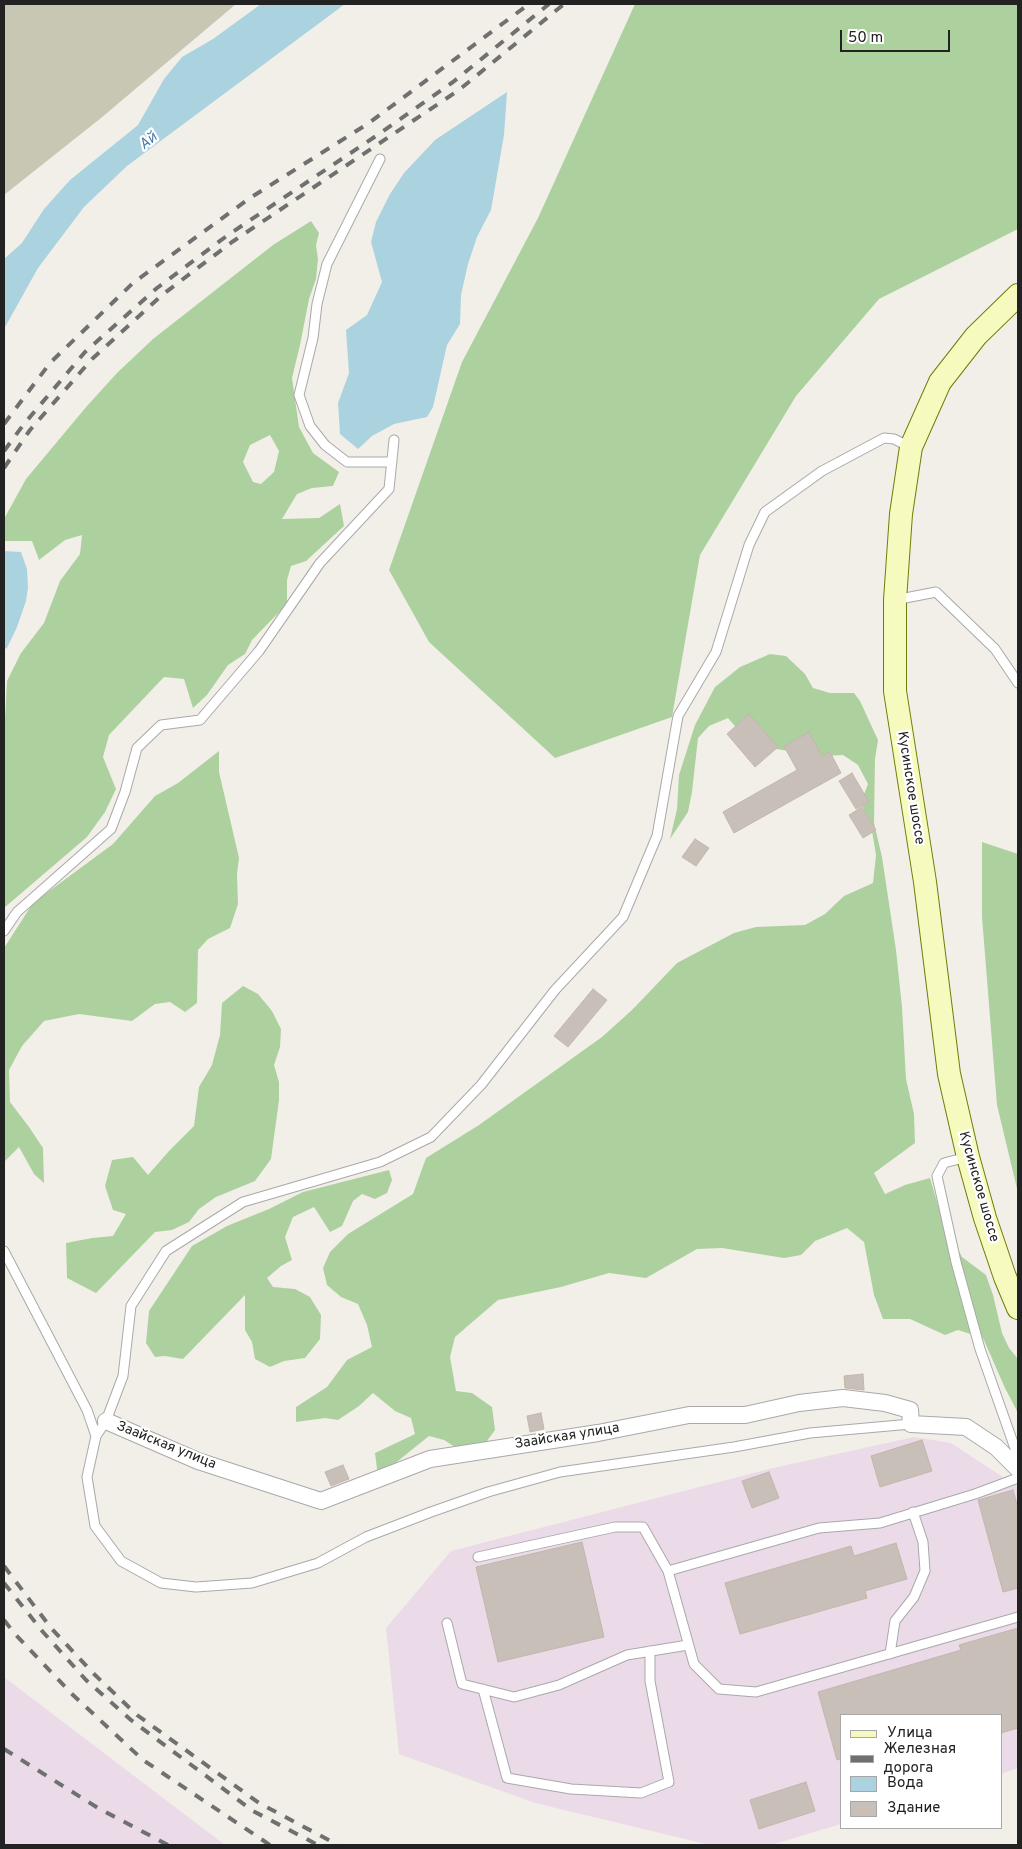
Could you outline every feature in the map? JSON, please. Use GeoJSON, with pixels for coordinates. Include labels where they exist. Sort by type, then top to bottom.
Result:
{"type":"FeatureCollection","features":[{"type":"Feature","properties":{"kind":"main road","name":"Кусинское шоссе"},"geometry":{"type":"LineString","coordinates":[[1018,295],[976,336],[940,382],[910,447],[901,514],[895,600],[895,691],[925,882],[949,1074],[968,1157],[985,1218],[1005,1277],[1018,1308]]}},
{"type":"Feature","properties":{"kind":"street","name":"Заайская улица"},"geometry":{"type":"LineString","coordinates":[[106,1421],[198,1461],[321,1501],[430,1459],[598,1433],[689,1415],[745,1415],[799,1403],[843,1398],[885,1402],[910,1410],[911,1424]]}},
{"type":"Feature","properties":{"kind":"street"},"geometry":{"type":"LineString","coordinates":[[911,1424],[966,1427],[996,1447],[1018,1469]]}},
{"type":"Feature","properties":{"kind":"lane"},"geometry":{"type":"LineString","coordinates":[[380,159],[327,264],[317,304],[313,338],[299,395],[310,426],[325,444],[347,462],[392,462]]}},
{"type":"Feature","properties":{"kind":"lane"},"geometry":{"type":"LineString","coordinates":[[910,447],[894,439],[884,438],[822,471],[765,512],[749,545],[716,652],[678,716],[657,836],[622,917],[555,990],[481,1085],[431,1137],[380,1162],[243,1202],[166,1251],[131,1306],[123,1376],[106,1421],[96,1436],[86,1477],[95,1526],[121,1561],[161,1583],[196,1587],[252,1583],[318,1564],[366,1537],[431,1512],[488,1492],[560,1472],[734,1447],[810,1433],[911,1424]]}},
{"type":"Feature","properties":{"kind":"lane"},"geometry":{"type":"LineString","coordinates":[[4,932],[17,912],[111,829],[125,792],[137,748],[161,726],[200,720],[259,651],[320,563],[389,489],[394,440]]}},
{"type":"Feature","properties":{"kind":"lane"},"geometry":{"type":"LineString","coordinates":[[895,600],[936,592],[995,649],[1018,682]]}},
{"type":"Feature","properties":{"kind":"lane"},"geometry":{"type":"LineString","coordinates":[[968,1157],[944,1163],[937,1176],[956,1262],[980,1349],[1018,1457]]}},
{"type":"Feature","properties":{"kind":"lane"},"geometry":{"type":"LineString","coordinates":[[4,1251],[87,1410],[96,1436]]}},
{"type":"Feature","properties":{"kind":"lane"},"geometry":{"type":"LineString","coordinates":[[668,1572],[819,1528],[880,1523],[975,1494],[1018,1478]]}},
{"type":"Feature","properties":{"kind":"lane"},"geometry":{"type":"LineString","coordinates":[[890,1654],[896,1621],[914,1597],[925,1570],[923,1542],[913,1512]]}},
{"type":"Feature","properties":{"kind":"lane"},"geometry":{"type":"LineString","coordinates":[[478,1557],[615,1527],[643,1527],[668,1572],[694,1664],[719,1688],[756,1692],[1018,1617]]}},
{"type":"Feature","properties":{"kind":"lane"},"geometry":{"type":"LineString","coordinates":[[448,1623],[462,1684],[514,1697],[559,1685],[628,1655],[688,1645]]}},
{"type":"Feature","properties":{"kind":"lane"},"geometry":{"type":"LineString","coordinates":[[483,1689],[506,1778],[571,1789],[642,1793],[669,1782],[650,1681],[650,1651]]}},
{"type":"Feature","properties":{"kind":"shaded area"},"geometry":{"type":"Polygon","coordinates":[[[4,4],[236,4],[101,118],[4,195],[4,4]]]}},
{"type":"Feature","properties":{"kind":"shaded area"},"geometry":{"type":"Polygon","coordinates":[[[914,1437],[951,1443],[1018,1487],[1018,1768],[1002,1774],[1002,1714],[840,1714],[840,1824],[771,1845],[710,1845],[535,1803],[399,1754],[386,1628],[451,1551],[773,1468],[914,1437]]]}},
{"type":"Feature","properties":{"kind":"shaded area"},"geometry":{"type":"Polygon","coordinates":[[[4,1677],[225,1845],[4,1845],[4,1677]]]}},
{"type":"Feature","properties":{"kind":"green space"},"geometry":{"type":"Polygon","coordinates":[[[635,4],[1018,4],[1018,229],[879,299],[796,396],[700,555],[672,717],[555,758],[429,642],[389,570],[462,362],[538,218],[635,4]]]}},
{"type":"Feature","properties":{"kind":"green space"},"geometry":{"type":"Polygon","coordinates":[[[311,221],[319,233],[316,245],[318,259],[316,279],[309,299],[292,378],[299,427],[313,453],[339,472],[333,486],[312,488],[297,494],[282,519],[319,518],[340,504],[344,526],[306,561],[291,566],[287,580],[287,604],[252,640],[245,654],[228,665],[207,695],[193,708],[184,679],[164,677],[109,735],[103,757],[116,789],[105,812],[87,837],[4,908],[4,739],[7,681],[21,653],[44,623],[60,581],[80,554],[82,535],[65,540],[39,560],[32,541],[4,541],[4,519],[26,479],[117,373],[153,339],[273,245],[311,221]],[[270,435],[250,445],[243,462],[253,482],[261,484],[274,472],[279,451],[270,435]]]}},
{"type":"Feature","properties":{"kind":"green space"},"geometry":{"type":"Polygon","coordinates":[[[770,654],[786,656],[805,674],[813,688],[830,693],[854,693],[860,701],[878,740],[875,759],[874,823],[882,857],[896,950],[902,1007],[906,1079],[914,1114],[915,1143],[874,1173],[885,1194],[905,1185],[930,1178],[942,1219],[962,1257],[986,1275],[1002,1333],[1009,1348],[1018,1359],[1018,1413],[983,1338],[958,1330],[945,1335],[910,1319],[883,1319],[874,1295],[864,1242],[847,1228],[815,1241],[801,1255],[784,1258],[722,1248],[697,1249],[646,1278],[609,1273],[561,1287],[498,1300],[455,1337],[450,1357],[456,1391],[472,1393],[492,1407],[495,1430],[477,1455],[458,1449],[444,1440],[429,1436],[378,1477],[375,1453],[415,1434],[411,1418],[395,1411],[373,1393],[359,1406],[338,1420],[325,1418],[296,1422],[296,1407],[327,1387],[347,1360],[372,1347],[367,1325],[358,1304],[341,1297],[327,1285],[323,1268],[330,1252],[348,1234],[413,1194],[426,1158],[479,1125],[602,1037],[632,1010],[677,963],[734,933],[756,927],[805,925],[825,914],[844,896],[873,883],[876,855],[872,831],[861,802],[868,784],[858,765],[843,755],[824,756],[776,749],[740,732],[728,718],[709,726],[698,738],[688,812],[670,839],[677,809],[679,775],[695,725],[715,687],[740,667],[770,654]]]}},
{"type":"Feature","properties":{"kind":"green space"},"geometry":{"type":"Polygon","coordinates":[[[219,751],[219,772],[239,858],[237,874],[238,904],[230,928],[208,939],[198,950],[197,1003],[185,1012],[170,1002],[155,1004],[132,1021],[79,1014],[44,1021],[22,1046],[9,1070],[10,1102],[43,1148],[44,1183],[34,1174],[19,1147],[4,1162],[4,948],[33,903],[113,844],[155,796],[178,783],[219,751]]]}},
{"type":"Feature","properties":{"kind":"green space"},"geometry":{"type":"Polygon","coordinates":[[[982,842],[1018,854],[1018,1193],[997,1105],[982,917],[982,842]]]}},
{"type":"Feature","properties":{"kind":"green space"},"geometry":{"type":"Polygon","coordinates":[[[243,986],[258,994],[272,1011],[281,1029],[280,1047],[274,1065],[279,1082],[279,1100],[271,1159],[255,1181],[216,1197],[199,1209],[189,1222],[172,1230],[155,1232],[96,1293],[67,1278],[66,1243],[113,1236],[126,1214],[113,1210],[105,1186],[112,1160],[133,1157],[148,1175],[194,1126],[199,1087],[212,1065],[220,1035],[222,1003],[243,986]]]}},
{"type":"Feature","properties":{"kind":"green space"},"geometry":{"type":"Polygon","coordinates":[[[389,1170],[392,1180],[387,1193],[375,1199],[362,1194],[353,1201],[342,1226],[330,1232],[314,1207],[293,1217],[285,1237],[292,1260],[281,1266],[267,1278],[273,1287],[295,1289],[310,1297],[321,1315],[320,1339],[305,1358],[284,1361],[270,1367],[255,1359],[252,1342],[245,1330],[245,1295],[183,1359],[165,1356],[155,1357],[146,1343],[149,1311],[192,1246],[227,1226],[269,1209],[303,1192],[389,1170]]]}},
{"type":"Feature","properties":{"kind":"water","name":"Ай"},"geometry":{"type":"Polygon","coordinates":[[[261,4],[345,4],[127,166],[84,207],[38,268],[4,329],[4,259],[22,243],[44,209],[70,180],[138,125],[164,79],[182,57],[213,39],[261,4]]]}},
{"type":"Feature","properties":{"kind":"water"},"geometry":{"type":"Polygon","coordinates":[[[507,92],[504,135],[491,210],[477,237],[468,264],[461,295],[460,324],[447,345],[433,407],[427,417],[394,424],[372,436],[358,449],[340,434],[338,403],[349,373],[346,330],[367,315],[382,282],[371,242],[376,222],[390,194],[404,173],[435,140],[507,92]]]}},
{"type":"Feature","properties":{"kind":"water"},"geometry":{"type":"Polygon","coordinates":[[[4,551],[21,552],[27,569],[28,588],[26,601],[17,627],[7,648],[4,649],[4,551]]]}},
{"type":"Feature","properties":{"kind":"building"},"geometry":{"type":"Polygon","coordinates":[[[749,714],[778,747],[755,767],[727,734],[749,714]]]}},
{"type":"Feature","properties":{"kind":"building"},"geometry":{"type":"Polygon","coordinates":[[[809,732],[822,756],[830,752],[841,773],[734,833],[723,812],[797,770],[784,746],[809,732]]]}},
{"type":"Feature","properties":{"kind":"building"},"geometry":{"type":"Polygon","coordinates":[[[852,773],[869,802],[856,809],[839,781],[852,773]]]}},
{"type":"Feature","properties":{"kind":"building"},"geometry":{"type":"Polygon","coordinates":[[[862,807],[876,830],[863,838],[849,815],[862,807]]]}},
{"type":"Feature","properties":{"kind":"building"},"geometry":{"type":"Polygon","coordinates":[[[695,839],[709,848],[696,866],[682,857],[695,839]]]}},
{"type":"Feature","properties":{"kind":"building"},"geometry":{"type":"Polygon","coordinates":[[[593,989],[607,1000],[568,1047],[554,1036],[593,989]]]}},
{"type":"Feature","properties":{"kind":"building"},"geometry":{"type":"Polygon","coordinates":[[[863,1374],[864,1390],[845,1388],[844,1376],[863,1374]]]}},
{"type":"Feature","properties":{"kind":"building"},"geometry":{"type":"Polygon","coordinates":[[[541,1413],[544,1429],[530,1432],[527,1416],[541,1413]]]}},
{"type":"Feature","properties":{"kind":"building"},"geometry":{"type":"Polygon","coordinates":[[[922,1440],[932,1471],[880,1487],[871,1456],[922,1440]]]}},
{"type":"Feature","properties":{"kind":"building"},"geometry":{"type":"Polygon","coordinates":[[[343,1465],[349,1479],[331,1486],[325,1472],[343,1465]]]}},
{"type":"Feature","properties":{"kind":"building"},"geometry":{"type":"Polygon","coordinates":[[[769,1472],[779,1498],[752,1508],[742,1481],[769,1472]]]}},
{"type":"Feature","properties":{"kind":"building"},"geometry":{"type":"Polygon","coordinates":[[[1013,1490],[1018,1508],[1018,1588],[1003,1592],[978,1500],[1013,1490]]]}},
{"type":"Feature","properties":{"kind":"building"},"geometry":{"type":"Polygon","coordinates":[[[582,1542],[604,1637],[498,1662],[476,1567],[582,1542]]]}},
{"type":"Feature","properties":{"kind":"building"},"geometry":{"type":"Polygon","coordinates":[[[896,1543],[907,1579],[865,1591],[867,1598],[740,1634],[725,1583],[851,1546],[854,1556],[896,1543]]]}},
{"type":"Feature","properties":{"kind":"building"},"geometry":{"type":"Polygon","coordinates":[[[1018,1628],[1018,1728],[1002,1733],[1002,1714],[840,1714],[840,1759],[837,1760],[818,1692],[961,1650],[959,1645],[1018,1628]]]}},
{"type":"Feature","properties":{"kind":"building"},"geometry":{"type":"Polygon","coordinates":[[[806,1782],[815,1811],[759,1829],[750,1800],[806,1782]]]}},
{"type":"Feature","properties":{"kind":"railway"},"geometry":{"type":"LineString","coordinates":[[4,424],[50,363],[133,283],[250,198],[369,123],[529,4]]}},
{"type":"Feature","properties":{"kind":"railway"},"geometry":{"type":"LineString","coordinates":[[4,451],[24,424],[85,352],[157,288],[228,235],[453,82],[549,4]]}},
{"type":"Feature","properties":{"kind":"railway"},"geometry":{"type":"LineString","coordinates":[[4,468],[30,430],[92,359],[162,295],[232,242],[459,90],[564,4]]}},
{"type":"Feature","properties":{"kind":"railway"},"geometry":{"type":"LineString","coordinates":[[4,1566],[51,1628],[94,1674],[137,1715],[259,1803],[338,1845]]}},
{"type":"Feature","properties":{"kind":"railway"},"geometry":{"type":"LineString","coordinates":[[4,1583],[43,1632],[86,1680],[131,1720],[253,1811],[318,1845]]}},
{"type":"Feature","properties":{"kind":"railway"},"geometry":{"type":"LineString","coordinates":[[4,1620],[73,1695],[143,1760],[270,1845]]}},
{"type":"Feature","properties":{"kind":"railway"},"geometry":{"type":"LineString","coordinates":[[4,1749],[98,1808],[168,1845]]}}]}
